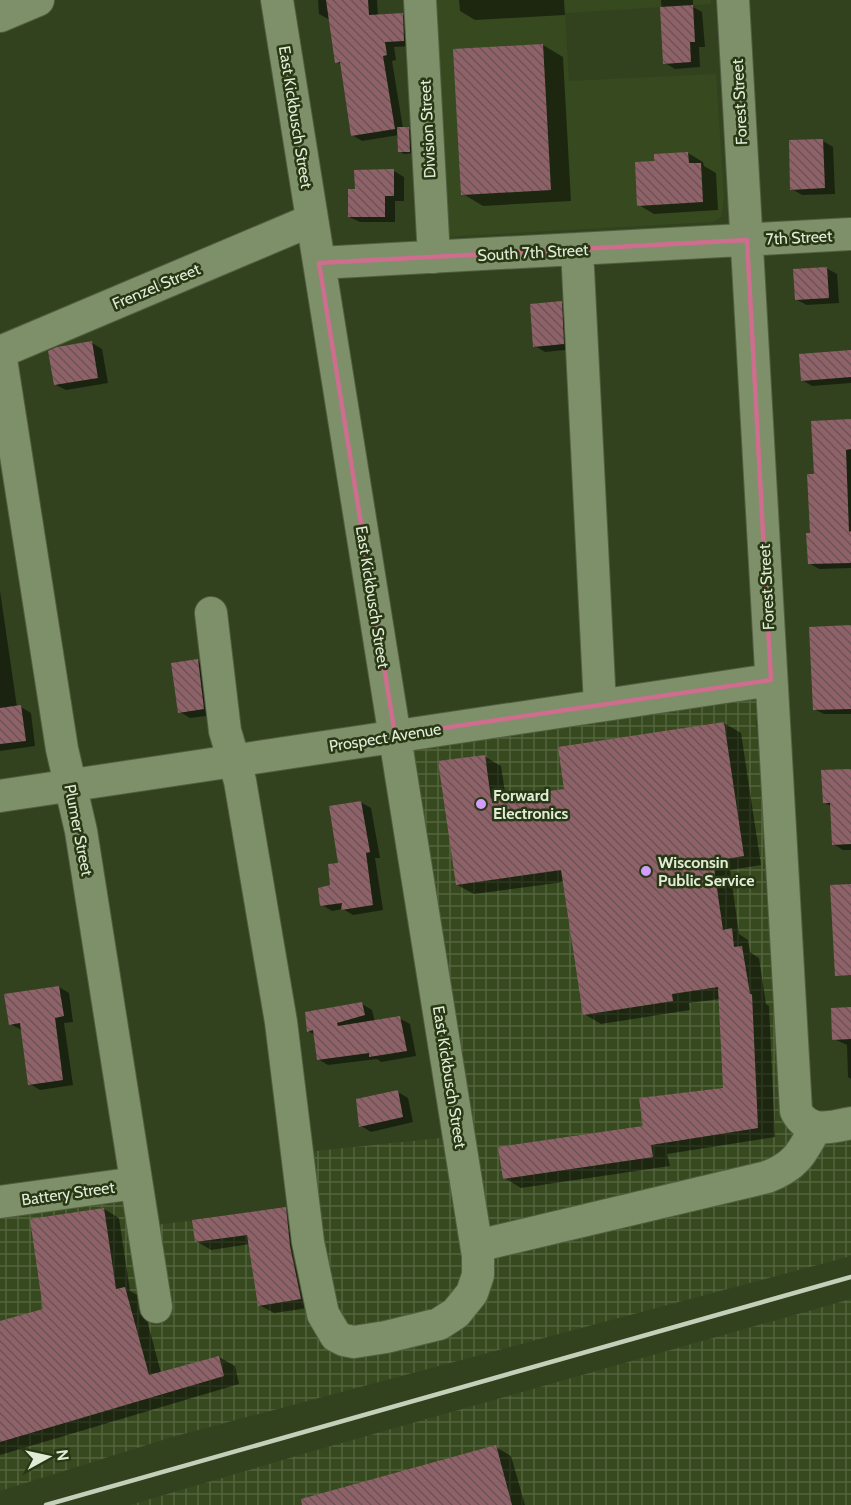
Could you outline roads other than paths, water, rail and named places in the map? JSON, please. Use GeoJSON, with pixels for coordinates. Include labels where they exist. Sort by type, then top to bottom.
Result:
{"type":"FeatureCollection","features":[{"type":"Feature","properties":{"kind":"street"},"geometry":{"type":"LineString","coordinates":[[0,15],[38,0]]}},
{"type":"Feature","properties":{"kind":"street","name":"East Kickbusch Street"},"geometry":{"type":"LineString","coordinates":[[211,613],[225,731],[240,781],[281,1022],[310,1252],[318,1297],[328,1325],[336,1335],[344,1340],[354,1342],[439,1324],[456,1313],[472,1293],[478,1275],[477,1246],[277,0]]}},
{"type":"Feature","properties":{"kind":"street","name":"Division Street"},"geometry":{"type":"LineString","coordinates":[[420,0],[434,257]]}},
{"type":"Feature","properties":{"kind":"street","name":"Forest Street"},"geometry":{"type":"LineString","coordinates":[[733,0],[796,1111],[804,1124],[816,1127]]}},
{"type":"Feature","properties":{"kind":"street","name":"Frenzel Street"},"geometry":{"type":"LineString","coordinates":[[0,352],[312,220]]}},
{"type":"Feature","properties":{"kind":"street","name":"7th Street"},"geometry":{"type":"LineString","coordinates":[[747,240],[851,234]]}},
{"type":"Feature","properties":{"kind":"street","name":"South 7th Street"},"geometry":{"type":"LineString","coordinates":[[319,263],[747,240]]}},
{"type":"Feature","properties":{"kind":"street"},"geometry":{"type":"LineString","coordinates":[[577,249],[600,705]]}},
{"type":"Feature","properties":{"kind":"street","name":"Plumer Street"},"geometry":{"type":"LineString","coordinates":[[0,352],[62,749],[81,831],[156,1307]]}},
{"type":"Feature","properties":{"kind":"street","name":"Prospect Avenue"},"geometry":{"type":"LineString","coordinates":[[0,796],[771,680]]}},
{"type":"Feature","properties":{"kind":"street"},"geometry":{"type":"LineString","coordinates":[[477,1246],[767,1177],[781,1172],[794,1163],[816,1127],[851,1123]]}},
{"type":"Feature","properties":{"kind":"street","name":"Battery Street"},"geometry":{"type":"LineString","coordinates":[[0,1203],[136,1183]]}},
{"type":"Feature","properties":{"kind":"railway"},"geometry":{"type":"LineString","coordinates":[[46,1505],[851,1277]]}},
{"type":"Feature","properties":{"kind":"place","name":"Forward Electronics"},"geometry":{"type":"Point","coordinates":[481,804]}},
{"type":"Feature","properties":{"kind":"place","name":"Wisconsin Public Service"},"geometry":{"type":"Point","coordinates":[646,871]}}]}
